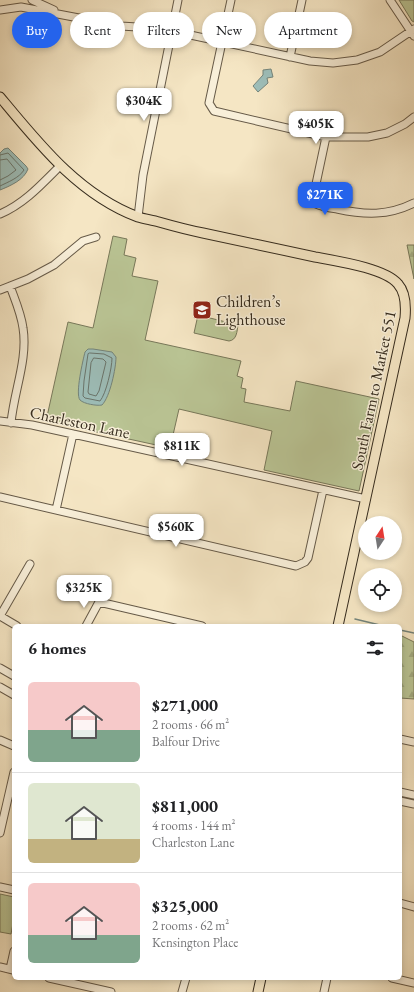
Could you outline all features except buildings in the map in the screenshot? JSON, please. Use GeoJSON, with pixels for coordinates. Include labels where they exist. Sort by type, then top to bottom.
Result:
{"type":"FeatureCollection","features":[{"type":"Feature","properties":{"kind":"main road","name":"South Farm to Market 551"},"geometry":{"type":"LineString","coordinates":[[0,97],[33,138],[60,166],[79,182],[108,202],[138,217],[190,230],[356,266],[388,276],[398,283],[406,303],[405,318],[338,624]]}},
{"type":"Feature","properties":{"kind":"main road"},"geometry":{"type":"LineString","coordinates":[[258,992],[261,980]]}},
{"type":"Feature","properties":{"kind":"street"},"geometry":{"type":"LineString","coordinates":[[32,0],[63,14]]}},
{"type":"Feature","properties":{"kind":"street"},"geometry":{"type":"LineString","coordinates":[[176,12],[178,0]]}},
{"type":"Feature","properties":{"kind":"street"},"geometry":{"type":"LineString","coordinates":[[228,12],[231,0]]}},
{"type":"Feature","properties":{"kind":"street"},"geometry":{"type":"LineString","coordinates":[[290,57],[302,0]]}},
{"type":"Feature","properties":{"kind":"street"},"geometry":{"type":"LineString","coordinates":[[249,48],[310,61],[333,63],[357,60],[380,52],[413,32],[390,0]]}},
{"type":"Feature","properties":{"kind":"street"},"geometry":{"type":"LineString","coordinates":[[0,10],[21,7],[121,26],[133,27]]}},
{"type":"Feature","properties":{"kind":"street"},"geometry":{"type":"LineString","coordinates":[[138,217],[143,175],[169,48]]}},
{"type":"Feature","properties":{"kind":"street"},"geometry":{"type":"LineString","coordinates":[[221,48],[209,103],[211,109],[214,111],[326,137],[368,137],[387,133],[405,124],[414,117]]}},
{"type":"Feature","properties":{"kind":"street"},"geometry":{"type":"LineString","coordinates":[[326,137],[313,198],[316,204],[353,213],[373,214],[392,212],[414,203]]}},
{"type":"Feature","properties":{"kind":"street"},"geometry":{"type":"LineString","coordinates":[[0,214],[35,191],[60,166]]}},
{"type":"Feature","properties":{"kind":"street"},"geometry":{"type":"LineString","coordinates":[[0,290],[28,279],[54,265],[83,241],[96,237]]}},
{"type":"Feature","properties":{"kind":"street"},"geometry":{"type":"LineString","coordinates":[[10,286],[20,312],[23,328],[24,348],[11,423]]}},
{"type":"Feature","properties":{"kind":"street","name":"Charleston Lane"},"geometry":{"type":"LineString","coordinates":[[0,421],[73,434],[366,499]]}},
{"type":"Feature","properties":{"kind":"street"},"geometry":{"type":"LineString","coordinates":[[56,510],[73,434]]}},
{"type":"Feature","properties":{"kind":"street"},"geometry":{"type":"LineString","coordinates":[[0,497],[296,566],[305,562],[308,558],[323,490]]}},
{"type":"Feature","properties":{"kind":"street"},"geometry":{"type":"LineString","coordinates":[[14,624],[0,616],[30,564]]}},
{"type":"Feature","properties":{"kind":"street"},"geometry":{"type":"LineString","coordinates":[[87,624],[99,602],[193,624]]}},
{"type":"Feature","properties":{"kind":"street"},"geometry":{"type":"LineString","coordinates":[[0,668],[12,675]]}},
{"type":"Feature","properties":{"kind":"street"},"geometry":{"type":"LineString","coordinates":[[0,687],[12,694]]}},
{"type":"Feature","properties":{"kind":"street"},"geometry":{"type":"LineString","coordinates":[[402,739],[414,742]]}},
{"type":"Feature","properties":{"kind":"street"},"geometry":{"type":"LineString","coordinates":[[0,740],[12,745]]}},
{"type":"Feature","properties":{"kind":"street"},"geometry":{"type":"LineString","coordinates":[[0,833],[2,816],[12,779]]}},
{"type":"Feature","properties":{"kind":"street"},"geometry":{"type":"LineString","coordinates":[[402,792],[414,795]]}},
{"type":"Feature","properties":{"kind":"street"},"geometry":{"type":"LineString","coordinates":[[402,801],[414,804]]}},
{"type":"Feature","properties":{"kind":"street"},"geometry":{"type":"LineString","coordinates":[[0,887],[12,890]]}},
{"type":"Feature","properties":{"kind":"street"},"geometry":{"type":"LineString","coordinates":[[402,904],[414,907]]}},
{"type":"Feature","properties":{"kind":"street"},"geometry":{"type":"LineString","coordinates":[[0,967],[12,969]]}},
{"type":"Feature","properties":{"kind":"street"},"geometry":{"type":"LineString","coordinates":[[58,980],[111,992]]}},
{"type":"Feature","properties":{"kind":"street"},"geometry":{"type":"LineString","coordinates":[[182,992],[185,980]]}},
{"type":"Feature","properties":{"kind":"street"},"geometry":{"type":"LineString","coordinates":[[324,992],[327,980]]}},
{"type":"Feature","properties":{"kind":"street"},"geometry":{"type":"LineString","coordinates":[[401,980],[414,983]]}},
{"type":"Feature","properties":{"kind":"green space"},"geometry":{"type":"Polygon","coordinates":[[[399,0],[414,0],[414,22],[412,21],[399,0]]]}},
{"type":"Feature","properties":{"kind":"green space"},"geometry":{"type":"Polygon","coordinates":[[[113,236],[127,239],[124,255],[136,258],[132,276],[158,281],[145,340],[241,361],[237,376],[243,378],[241,388],[246,389],[244,402],[290,411],[296,381],[379,399],[359,491],[264,470],[272,431],[179,409],[170,448],[46,421],[68,322],[93,328],[113,236]]]}},
{"type":"Feature","properties":{"kind":"green space"},"geometry":{"type":"Polygon","coordinates":[[[407,245],[414,245],[414,279],[407,245]]]}},
{"type":"Feature","properties":{"kind":"green space"},"geometry":{"type":"Polygon","coordinates":[[[198,315],[238,325],[234,339],[229,341],[194,333],[198,315]]]}},
{"type":"Feature","properties":{"kind":"green space"},"geometry":{"type":"Polygon","coordinates":[[[402,636],[414,642],[414,699],[402,698],[402,636]]]}},
{"type":"Feature","properties":{"kind":"green space"},"geometry":{"type":"Polygon","coordinates":[[[0,894],[12,897],[12,929],[11,934],[0,932],[0,894]]]}},
{"type":"Feature","properties":{"kind":"water"},"geometry":{"type":"Polygon","coordinates":[[[271,69],[273,77],[267,78],[268,83],[258,92],[253,86],[263,75],[263,70],[271,69]]]}},
{"type":"Feature","properties":{"kind":"water"},"geometry":{"type":"Polygon","coordinates":[[[8,148],[28,169],[20,179],[0,190],[0,153],[4,149],[8,148]]]}},
{"type":"Feature","properties":{"kind":"water"},"geometry":{"type":"Polygon","coordinates":[[[88,349],[112,352],[116,357],[114,375],[108,396],[102,405],[84,403],[80,400],[78,391],[85,352],[88,349]]]}},
{"type":"Feature","properties":{"kind":"waterway"},"geometry":{"type":"LineString","coordinates":[[355,619],[376,624]]}},
{"type":"Feature","properties":{"kind":"waterway"},"geometry":{"type":"LineString","coordinates":[[402,630],[414,633]]}},
{"type":"Feature","properties":{"kind":"place","name":"Children’s Lighthouse"},"geometry":{"type":"Point","coordinates":[202,310]}}]}
